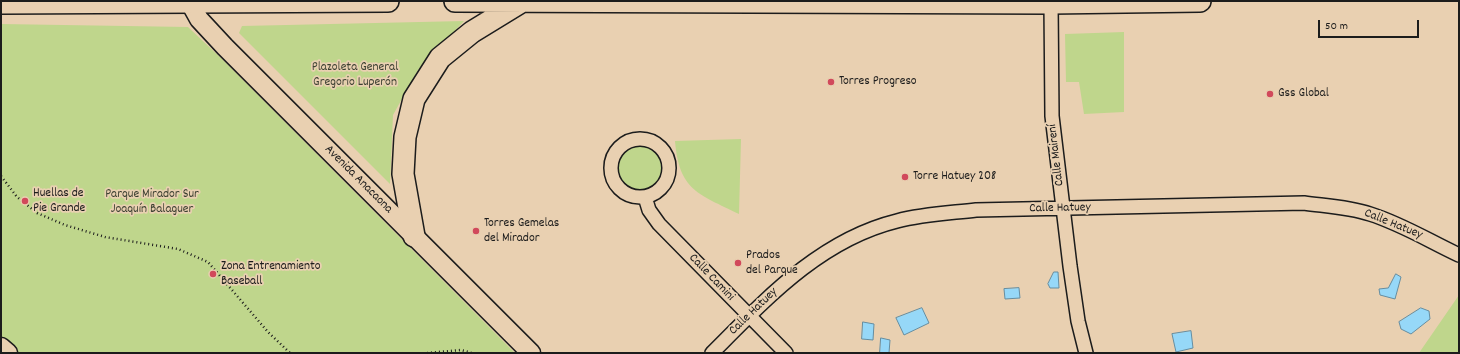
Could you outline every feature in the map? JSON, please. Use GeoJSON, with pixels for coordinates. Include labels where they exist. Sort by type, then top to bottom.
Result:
{"type":"FeatureCollection","features":[{"type":"Feature","properties":{"kind":"main road"},"geometry":{"type":"LineString","coordinates":[[1,3],[388,1]]}},
{"type":"Feature","properties":{"kind":"main road"},"geometry":{"type":"LineString","coordinates":[[455,1],[1051,3],[1200,1]]}},
{"type":"Feature","properties":{"kind":"main road","name":"Avenida Anacaona"},"geometry":{"type":"LineString","coordinates":[[191,2],[199,19],[220,41],[530,353]]}},
{"type":"Feature","properties":{"kind":"main road"},"geometry":{"type":"LineString","coordinates":[[414,236],[403,174],[405,136],[414,99],[440,58],[472,32],[521,2]]}},
{"type":"Feature","properties":{"kind":"main road"},"geometry":{"type":"LineString","coordinates":[[1,347],[8,353]]}},
{"type":"Feature","properties":{"kind":"street","name":"Calle Mairení"},"geometry":{"type":"LineString","coordinates":[[1051,3],[1052,116],[1078,321],[1086,353]]}},
{"type":"Feature","properties":{"kind":"street"},"geometry":{"type":"LineString","coordinates":[[640,138],[654,142],[664,152],[668,160],[669,170],[667,180],[662,188],[654,194],[645,197],[635,197],[626,194],[618,188],[611,175],[611,160],[615,151],[630,139],[640,138]]}},
{"type":"Feature","properties":{"kind":"street","name":"Calle Camini"},"geometry":{"type":"LineString","coordinates":[[645,197],[649,210],[659,224],[786,353]]}},
{"type":"Feature","properties":{"kind":"street","name":"Calle Hatuey"},"geometry":{"type":"LineString","coordinates":[[712,353],[787,280],[819,256],[885,224],[924,216],[976,210],[1304,203],[1347,208],[1370,214],[1404,227],[1459,255]]}},
{"type":"Feature","properties":{"kind":"street","name":"Calle Hatuey"},"geometry":{"type":"LineString","coordinates":[[1446,249],[1459,259]]}},
{"type":"Feature","properties":{"kind":"path"},"geometry":{"type":"LineString","coordinates":[[1,176],[17,197],[37,213],[66,225],[105,237],[178,249],[208,262],[268,332],[290,353]]}},
{"type":"Feature","properties":{"kind":"path"},"geometry":{"type":"LineString","coordinates":[[427,353],[461,350],[472,353]]}},
{"type":"Feature","properties":{"kind":"green space","name":"Plazoleta General Gregorio Luperón"},"geometry":{"type":"Polygon","coordinates":[[[464,21],[418,70],[393,115],[390,184],[239,33],[242,26],[464,21]]]}},
{"type":"Feature","properties":{"kind":"green space","name":"Parque Mirador Sur Joaquín Balaguer"},"geometry":{"type":"Polygon","coordinates":[[[1,24],[188,27],[222,59],[515,353],[1,353],[1,24]]]}},
{"type":"Feature","properties":{"kind":"green space"},"geometry":{"type":"Polygon","coordinates":[[[1124,32],[1124,112],[1084,114],[1079,82],[1066,82],[1065,34],[1124,32]]]}},
{"type":"Feature","properties":{"kind":"green space"},"geometry":{"type":"Polygon","coordinates":[[[741,139],[739,214],[702,195],[686,181],[677,158],[675,141],[741,139]]]}},
{"type":"Feature","properties":{"kind":"green space"},"geometry":{"type":"Polygon","coordinates":[[[634,144],[644,144],[652,148],[658,154],[662,162],[662,172],[658,180],[652,186],[644,190],[634,190],[626,186],[620,180],[616,172],[616,162],[620,154],[626,148],[634,144]]]}},
{"type":"Feature","properties":{"kind":"green space"},"geometry":{"type":"Polygon","coordinates":[[[1459,295],[1459,353],[1419,353],[1459,295]]]}},
{"type":"Feature","properties":{"kind":"water"},"geometry":{"type":"Polygon","coordinates":[[[1054,272],[1058,272],[1059,288],[1050,288],[1048,284],[1054,272]]]}},
{"type":"Feature","properties":{"kind":"water"},"geometry":{"type":"Polygon","coordinates":[[[1396,274],[1401,277],[1395,299],[1380,295],[1379,289],[1388,288],[1396,274]]]}},
{"type":"Feature","properties":{"kind":"water"},"geometry":{"type":"Polygon","coordinates":[[[1019,288],[1020,298],[1005,299],[1004,289],[1019,288]]]}},
{"type":"Feature","properties":{"kind":"water"},"geometry":{"type":"Polygon","coordinates":[[[922,308],[929,323],[904,335],[896,318],[922,308]]]}},
{"type":"Feature","properties":{"kind":"water"},"geometry":{"type":"Polygon","coordinates":[[[1421,308],[1429,311],[1430,319],[1411,334],[1401,329],[1399,322],[1421,308]]]}},
{"type":"Feature","properties":{"kind":"water"},"geometry":{"type":"Polygon","coordinates":[[[863,322],[874,324],[873,340],[862,339],[863,322]]]}},
{"type":"Feature","properties":{"kind":"water"},"geometry":{"type":"Polygon","coordinates":[[[1191,331],[1193,348],[1176,352],[1172,334],[1191,331]]]}},
{"type":"Feature","properties":{"kind":"water"},"geometry":{"type":"Polygon","coordinates":[[[881,338],[890,340],[889,353],[880,353],[881,338]]]}},
{"type":"Feature","properties":{"kind":"place","name":"Torres Progreso"},"geometry":{"type":"Point","coordinates":[831,82]}},
{"type":"Feature","properties":{"kind":"place","name":"Gss Global"},"geometry":{"type":"Point","coordinates":[1270,94]}},
{"type":"Feature","properties":{"kind":"place","name":"Torre Hatuey 208"},"geometry":{"type":"Point","coordinates":[905,177]}},
{"type":"Feature","properties":{"kind":"place","name":"Huellas de Pie Grande"},"geometry":{"type":"Point","coordinates":[25,201]}},
{"type":"Feature","properties":{"kind":"place","name":"Torres Gemelas del Mirador"},"geometry":{"type":"Point","coordinates":[476,231]}},
{"type":"Feature","properties":{"kind":"place","name":"Prados del Parque"},"geometry":{"type":"Point","coordinates":[738,263]}},
{"type":"Feature","properties":{"kind":"place","name":"Zona Entrenamiento Baseball"},"geometry":{"type":"Point","coordinates":[213,274]}}]}
